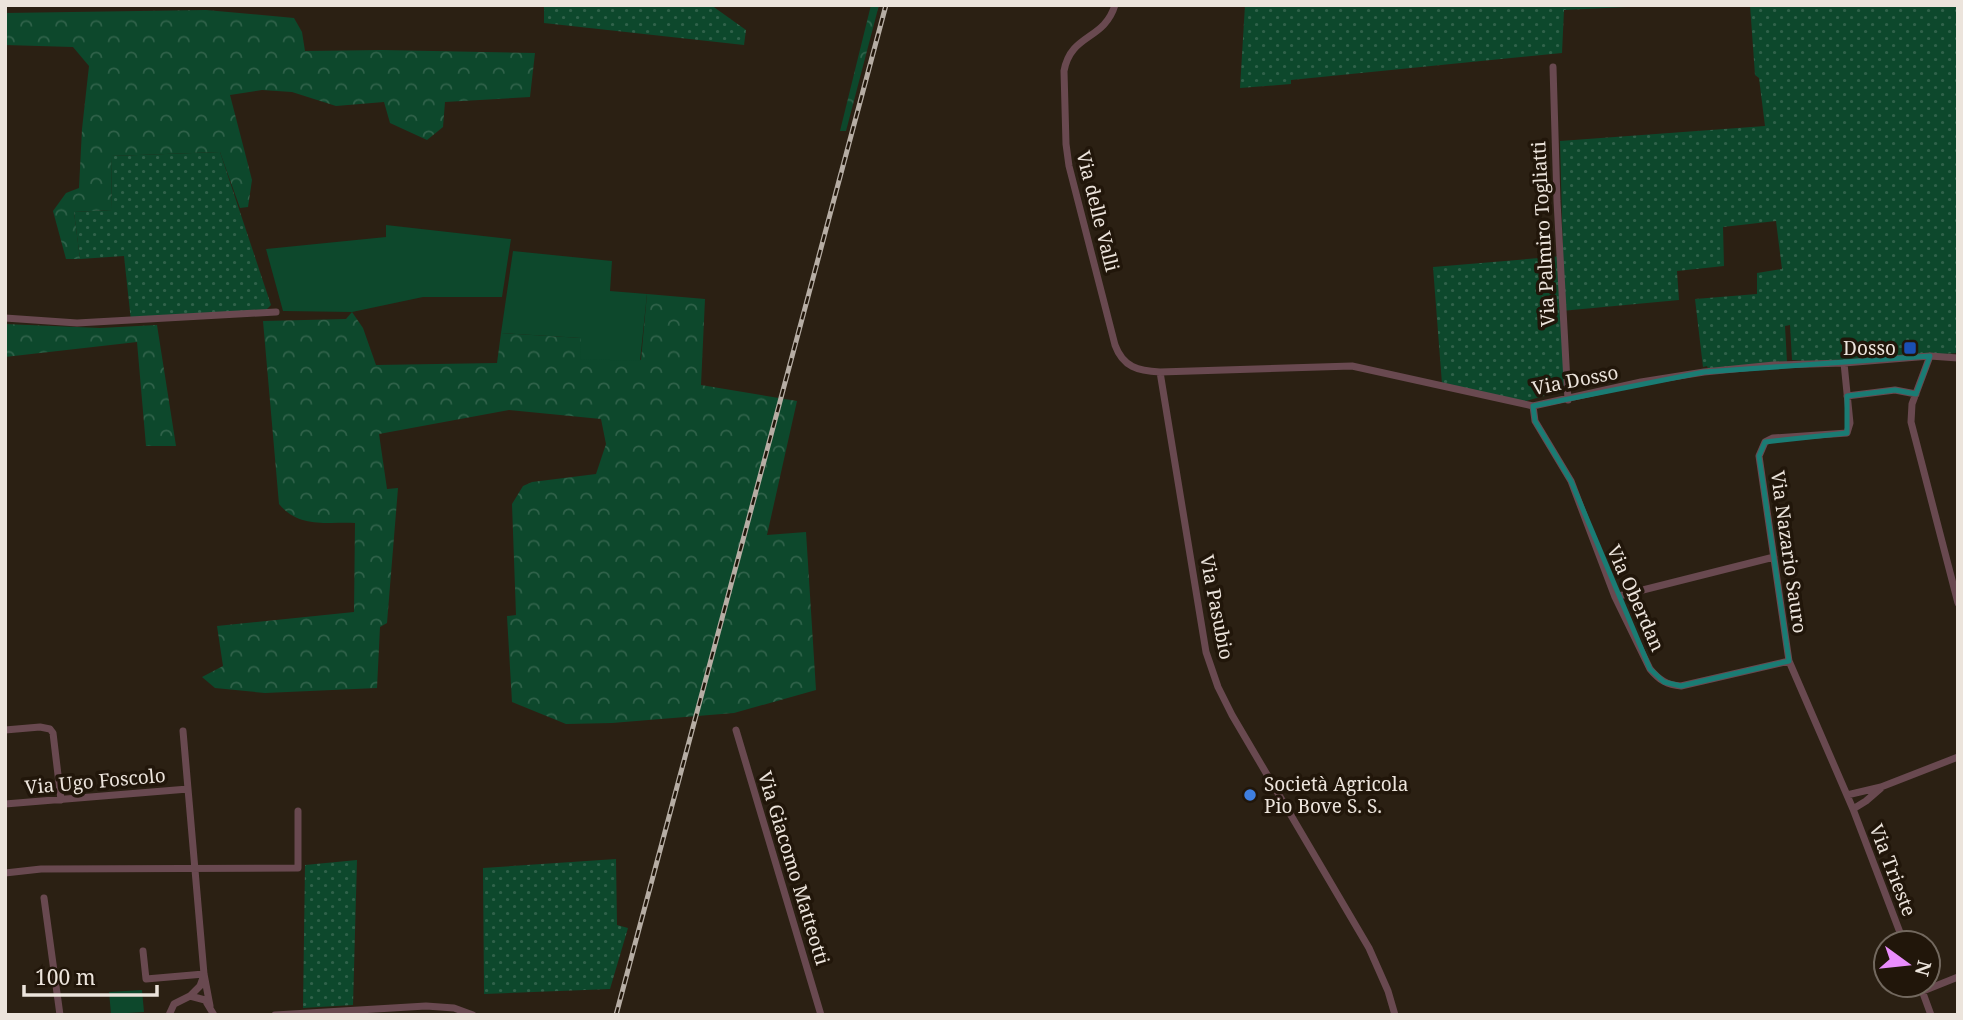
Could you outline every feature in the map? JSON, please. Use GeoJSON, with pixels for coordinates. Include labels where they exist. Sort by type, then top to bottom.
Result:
{"type":"FeatureCollection","features":[{"type":"Feature","properties":{"kind":"street","name":"Via delle Valli"},"geometry":{"type":"LineString","coordinates":[[1115,5],[1107,24],[1078,43],[1066,60],[1066,144],[1069,166],[1119,355],[1132,369],[1160,372]]}},
{"type":"Feature","properties":{"kind":"street","name":"Via Palmiro Togliatti"},"geometry":{"type":"LineString","coordinates":[[1553,67],[1557,214],[1568,400]]}},
{"type":"Feature","properties":{"kind":"street"},"geometry":{"type":"LineString","coordinates":[[5,318],[95,322],[276,312]]}},
{"type":"Feature","properties":{"kind":"street","name":"Via Dosso"},"geometry":{"type":"LineString","coordinates":[[1160,372],[1352,366],[1533,406],[1641,382],[1704,372],[1930,356],[1958,358]]}},
{"type":"Feature","properties":{"kind":"street"},"geometry":{"type":"LineString","coordinates":[[1930,356],[1912,404],[1911,422],[1958,603]]}},
{"type":"Feature","properties":{"kind":"street","name":"Via Nazario Sauro"},"geometry":{"type":"LineString","coordinates":[[1844,363],[1850,424],[1847,433],[1773,438],[1765,442],[1759,456],[1789,661],[1853,809]]}},
{"type":"Feature","properties":{"kind":"street","name":"Via Pasubio"},"geometry":{"type":"LineString","coordinates":[[1160,372],[1206,652],[1218,687],[1370,948],[1395,1015]]}},
{"type":"Feature","properties":{"kind":"street"},"geometry":{"type":"LineString","coordinates":[[1847,396],[1895,390],[1916,394]]}},
{"type":"Feature","properties":{"kind":"street","name":"Via Oberdan"},"geometry":{"type":"LineString","coordinates":[[1533,406],[1535,421],[1571,481],[1615,597],[1650,669],[1664,682],[1681,686],[1789,661]]}},
{"type":"Feature","properties":{"kind":"street"},"geometry":{"type":"LineString","coordinates":[[1615,597],[1774,557]]}},
{"type":"Feature","properties":{"kind":"street"},"geometry":{"type":"LineString","coordinates":[[5,730],[40,727],[50,729],[53,733],[61,800]]}},
{"type":"Feature","properties":{"kind":"street","name":"Via Giacomo Matteotti"},"geometry":{"type":"LineString","coordinates":[[736,730],[821,1015]]}},
{"type":"Feature","properties":{"kind":"street"},"geometry":{"type":"LineString","coordinates":[[183,732],[204,974],[212,1010]]}},
{"type":"Feature","properties":{"kind":"street"},"geometry":{"type":"LineString","coordinates":[[1847,795],[1881,787],[1958,757]]}},
{"type":"Feature","properties":{"kind":"street"},"geometry":{"type":"LineString","coordinates":[[1853,809],[1881,787]]}},
{"type":"Feature","properties":{"kind":"street","name":"Via Ugo Foscolo"},"geometry":{"type":"LineString","coordinates":[[5,804],[188,789]]}},
{"type":"Feature","properties":{"kind":"street","name":"Via Trieste"},"geometry":{"type":"LineString","coordinates":[[1853,809],[1899,929]]}},
{"type":"Feature","properties":{"kind":"street"},"geometry":{"type":"LineString","coordinates":[[5,873],[41,869],[298,868],[298,811]]}},
{"type":"Feature","properties":{"kind":"street"},"geometry":{"type":"LineString","coordinates":[[44,898],[60,1015]]}},
{"type":"Feature","properties":{"kind":"street"},"geometry":{"type":"LineString","coordinates":[[143,951],[146,979],[204,974]]}},
{"type":"Feature","properties":{"kind":"street"},"geometry":{"type":"LineString","coordinates":[[169,1013],[179,1000],[190,996],[200,986],[204,974]]}},
{"type":"Feature","properties":{"kind":"street"},"geometry":{"type":"LineString","coordinates":[[190,996],[205,1000],[212,1010],[223,1015]]}},
{"type":"Feature","properties":{"kind":"street"},"geometry":{"type":"LineString","coordinates":[[275,1015],[426,1006],[454,1008],[473,1015]]}},
{"type":"Feature","properties":{"kind":"highlighted area"},"geometry":{"type":"Polygon","coordinates":[[[1930,356],[1916,394],[1895,390],[1847,396],[1847,433],[1765,442],[1759,456],[1789,661],[1681,686],[1664,682],[1650,669],[1571,481],[1535,421],[1533,406],[1704,372],[1930,356]]]}},
{"type":"Feature","properties":{"kind":"green space"},"geometry":{"type":"Polygon","coordinates":[[[544,5],[711,5],[746,30],[744,45],[544,23],[544,5]]]}},
{"type":"Feature","properties":{"kind":"green space"},"geometry":{"type":"Polygon","coordinates":[[[871,5],[879,5],[846,131],[840,131],[871,5]]]}},
{"type":"Feature","properties":{"kind":"green space"},"geometry":{"type":"Polygon","coordinates":[[[1245,5],[1669,5],[1564,10],[1562,53],[1291,80],[1291,84],[1240,88],[1245,5]]]}},
{"type":"Feature","properties":{"kind":"green space"},"geometry":{"type":"Polygon","coordinates":[[[1750,5],[1958,5],[1958,353],[1820,362],[1792,360],[1790,325],[1785,326],[1787,362],[1708,369],[1707,366],[1703,367],[1695,299],[1757,294],[1757,273],[1782,269],[1776,221],[1723,227],[1724,266],[1677,271],[1679,300],[1561,311],[1566,390],[1522,402],[1442,384],[1433,267],[1563,256],[1560,141],[1765,126],[1759,78],[1755,75],[1750,5]]]}},
{"type":"Feature","properties":{"kind":"green space"},"geometry":{"type":"Polygon","coordinates":[[[206,10],[294,18],[302,32],[305,51],[535,53],[530,97],[445,102],[443,127],[427,140],[390,123],[384,102],[336,106],[292,92],[262,90],[230,95],[252,180],[248,207],[240,208],[220,152],[111,156],[112,210],[74,212],[80,259],[66,259],[53,211],[66,193],[79,188],[89,66],[73,47],[5,45],[5,13],[206,10]]]}},
{"type":"Feature","properties":{"kind":"green space"},"geometry":{"type":"Polygon","coordinates":[[[220,152],[271,305],[265,311],[131,321],[124,256],[80,259],[74,212],[112,210],[111,156],[220,152]]]}},
{"type":"Feature","properties":{"kind":"green space"},"geometry":{"type":"Polygon","coordinates":[[[386,225],[511,239],[502,297],[423,297],[352,312],[283,311],[266,249],[386,237],[386,225]]]}},
{"type":"Feature","properties":{"kind":"green space"},"geometry":{"type":"Polygon","coordinates":[[[513,251],[612,261],[610,291],[647,294],[640,361],[580,359],[581,338],[501,333],[513,251]]]}},
{"type":"Feature","properties":{"kind":"green space"},"geometry":{"type":"Polygon","coordinates":[[[647,294],[705,299],[701,385],[797,401],[767,535],[806,532],[816,690],[734,713],[612,723],[566,724],[512,702],[507,616],[516,615],[512,504],[523,486],[532,482],[596,474],[606,444],[601,419],[509,410],[379,434],[387,489],[398,488],[387,623],[380,627],[377,688],[265,693],[215,688],[202,677],[223,666],[217,626],[354,612],[355,523],[304,520],[287,512],[279,504],[263,321],[346,319],[352,312],[363,328],[376,365],[497,363],[501,333],[582,338],[641,360],[647,294]]]}},
{"type":"Feature","properties":{"kind":"green space"},"geometry":{"type":"Polygon","coordinates":[[[5,324],[100,328],[157,325],[176,446],[146,446],[137,342],[5,357],[5,324]]]}},
{"type":"Feature","properties":{"kind":"green space"},"geometry":{"type":"Polygon","coordinates":[[[616,859],[617,925],[628,928],[610,989],[484,994],[483,868],[616,859]]]}},
{"type":"Feature","properties":{"kind":"green space"},"geometry":{"type":"Polygon","coordinates":[[[357,860],[353,1005],[303,1008],[305,865],[357,860]]]}},
{"type":"Feature","properties":{"kind":"green space"},"geometry":{"type":"Polygon","coordinates":[[[142,990],[144,1012],[111,1014],[109,992],[142,990]]]}},
{"type":"Feature","properties":{"kind":"railway"},"geometry":{"type":"LineString","coordinates":[[616,1015],[886,5]]}},
{"type":"Feature","properties":{"kind":"place","name":"Dosso"},"geometry":{"type":"Point","coordinates":[1910,348]}},
{"type":"Feature","properties":{"kind":"place","name":"Società Agricola Pio Bove S. S."},"geometry":{"type":"Point","coordinates":[1250,795]}}]}
